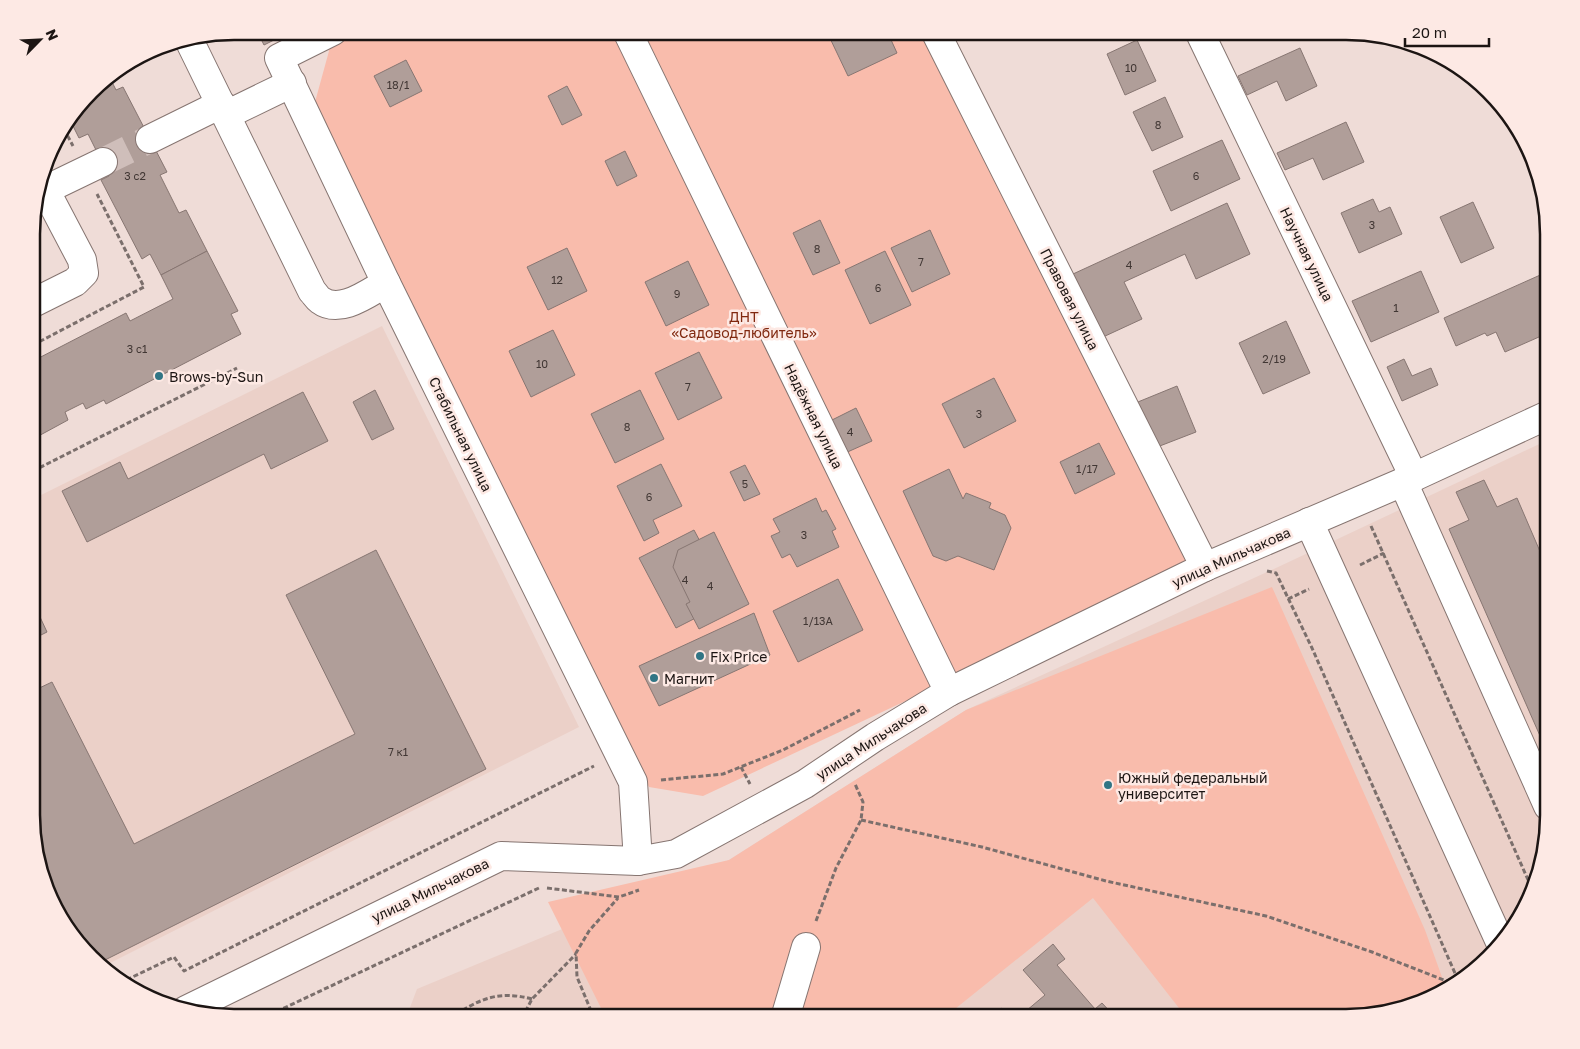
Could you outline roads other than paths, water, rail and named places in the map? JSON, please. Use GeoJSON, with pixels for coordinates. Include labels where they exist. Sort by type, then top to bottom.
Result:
{"type":"FeatureCollection","features":[{"type":"Feature","properties":{"kind":"street","name":"Стабильная улица"},"geometry":{"type":"LineString","coordinates":[[310,40],[279,58],[386,284],[633,782],[638,861]]}},
{"type":"Feature","properties":{"kind":"street","name":"Надёжная улица"},"geometry":{"type":"LineString","coordinates":[[630,40],[949,692]]}},
{"type":"Feature","properties":{"kind":"street","name":"Правовая улица"},"geometry":{"type":"LineString","coordinates":[[940,40],[1205,567]]}},
{"type":"Feature","properties":{"kind":"street","name":"Научная улица"},"geometry":{"type":"LineString","coordinates":[[1203,40],[1409,480],[1540,787]]}},
{"type":"Feature","properties":{"kind":"street"},"geometry":{"type":"LineString","coordinates":[[192,45],[312,291],[319,300],[332,305],[344,304],[386,284]]}},
{"type":"Feature","properties":{"kind":"street"},"geometry":{"type":"LineString","coordinates":[[150,139],[292,83]]}},
{"type":"Feature","properties":{"kind":"street"},"geometry":{"type":"LineString","coordinates":[[47,184],[103,162]]}},
{"type":"Feature","properties":{"kind":"street"},"geometry":{"type":"LineString","coordinates":[[40,300],[75,282],[84,272],[82,260],[45,191]]}},
{"type":"Feature","properties":{"kind":"street","name":"улица Мильчакова"},"geometry":{"type":"LineString","coordinates":[[196,1005],[501,856],[638,861],[676,854],[805,784],[949,692],[1205,567],[1409,480],[1540,419]]}},
{"type":"Feature","properties":{"kind":"street"},"geometry":{"type":"LineString","coordinates":[[1309,522],[1497,936]]}},
{"type":"Feature","properties":{"kind":"street"},"geometry":{"type":"LineString","coordinates":[[788,1009],[806,947]]}},
{"type":"Feature","properties":{"kind":"tunnel"},"geometry":{"type":"LineString","coordinates":[[103,162],[150,139]]}},
{"type":"Feature","properties":{"kind":"place","name":"Brows-by-Sun"},"geometry":{"type":"Point","coordinates":[159,376]}},
{"type":"Feature","properties":{"kind":"place","name":"Fix Price"},"geometry":{"type":"Point","coordinates":[700,656]}},
{"type":"Feature","properties":{"kind":"place","name":"Магнит"},"geometry":{"type":"Point","coordinates":[654,678]}},
{"type":"Feature","properties":{"kind":"place","name":"Южный федеральный университет"},"geometry":{"type":"Point","coordinates":[1108,785]}},
{"type":"Feature","properties":{"kind":"park label","name":"ДНТ «Садовод-любитель»"},"geometry":{"type":"Point","coordinates":[744,324]}}]}
